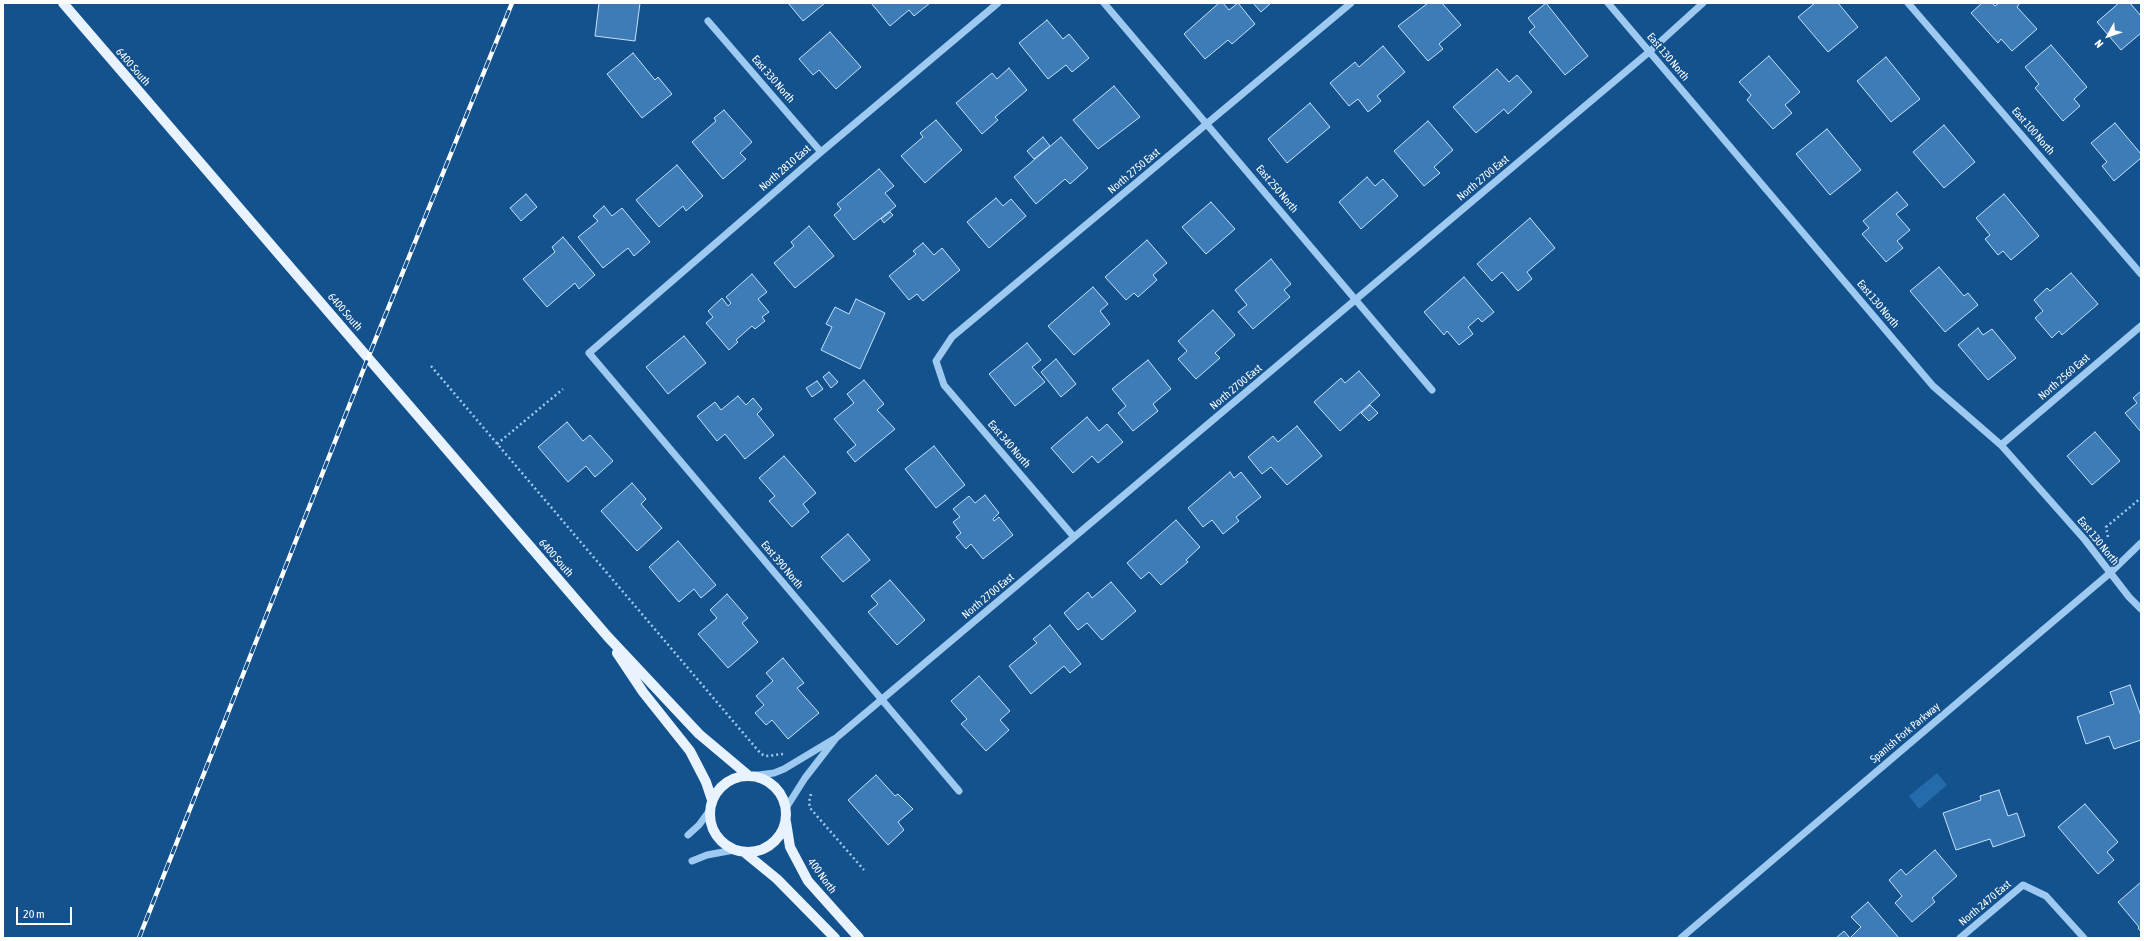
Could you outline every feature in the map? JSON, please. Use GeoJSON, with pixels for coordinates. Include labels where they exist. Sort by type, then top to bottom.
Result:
{"type":"FeatureCollection","features":[{"type":"Feature","properties":{"kind":"main road","name":"6400 South"},"geometry":{"type":"LineString","coordinates":[[63,3],[608,637],[699,734],[717,751],[750,776]]}},
{"type":"Feature","properties":{"kind":"main road","name":"6400 South"},"geometry":{"type":"LineString","coordinates":[[608,637],[643,692],[690,751],[706,782],[711,805]]}},
{"type":"Feature","properties":{"kind":"main road"},"geometry":{"type":"LineString","coordinates":[[739,851],[758,851],[772,844],[784,828],[786,813],[777,790],[761,778],[750,776],[740,777],[727,782],[716,792],[711,805],[711,825],[718,838],[739,851],[797,897],[835,938]]}},
{"type":"Feature","properties":{"kind":"main road","name":"400 North"},"geometry":{"type":"LineString","coordinates":[[786,813],[790,847],[808,881],[859,938]]}},
{"type":"Feature","properties":{"kind":"street","name":"North 2810 East"},"geometry":{"type":"LineString","coordinates":[[589,353],[821,152],[998,3]]}},
{"type":"Feature","properties":{"kind":"street","name":"East 250 North"},"geometry":{"type":"LineString","coordinates":[[1104,3],[1432,390]]}},
{"type":"Feature","properties":{"kind":"street","name":"North 2750 East"},"geometry":{"type":"LineString","coordinates":[[936,361],[952,337],[1351,3]]}},
{"type":"Feature","properties":{"kind":"street","name":"East 130 North"},"geometry":{"type":"LineString","coordinates":[[1608,3],[1933,386],[2002,445],[2085,540],[2110,573],[2141,609]]}},
{"type":"Feature","properties":{"kind":"street","name":"North 2700 East"},"geometry":{"type":"LineString","coordinates":[[750,776],[763,775],[779,771],[836,738],[1649,52],[1703,3]]}},
{"type":"Feature","properties":{"kind":"street","name":"East 100 North"},"geometry":{"type":"LineString","coordinates":[[1908,3],[2141,274]]}},
{"type":"Feature","properties":{"kind":"street","name":"East 330 North"},"geometry":{"type":"LineString","coordinates":[[708,21],[821,152]]}},
{"type":"Feature","properties":{"kind":"street","name":"North 2560 East"},"geometry":{"type":"LineString","coordinates":[[2002,445],[2141,326]]}},
{"type":"Feature","properties":{"kind":"street","name":"East 390 North"},"geometry":{"type":"LineString","coordinates":[[589,353],[959,791]]}},
{"type":"Feature","properties":{"kind":"street","name":"East 340 North"},"geometry":{"type":"LineString","coordinates":[[936,361],[944,385],[1074,537]]}},
{"type":"Feature","properties":{"kind":"street","name":"Spanish Fork Parkway"},"geometry":{"type":"LineString","coordinates":[[1681,938],[2110,573],[2141,543]]}},
{"type":"Feature","properties":{"kind":"street","name":"North 2700 East"},"geometry":{"type":"LineString","coordinates":[[786,813],[806,778],[836,738]]}},
{"type":"Feature","properties":{"kind":"street"},"geometry":{"type":"LineString","coordinates":[[688,835],[699,825],[711,805]]}},
{"type":"Feature","properties":{"kind":"street"},"geometry":{"type":"LineString","coordinates":[[692,861],[707,855],[739,851]]}},
{"type":"Feature","properties":{"kind":"street","name":"North 2470 East"},"geometry":{"type":"LineString","coordinates":[[1960,938],[2023,885],[2046,896],[2084,938]]}},
{"type":"Feature","properties":{"kind":"path"},"geometry":{"type":"LineString","coordinates":[[431,366],[761,754],[766,756],[785,754]]}},
{"type":"Feature","properties":{"kind":"path"},"geometry":{"type":"LineString","coordinates":[[497,444],[563,389]]}},
{"type":"Feature","properties":{"kind":"path"},"geometry":{"type":"LineString","coordinates":[[2108,537],[2106,527],[2141,498]]}},
{"type":"Feature","properties":{"kind":"path"},"geometry":{"type":"LineString","coordinates":[[812,793],[809,802],[810,808],[864,870]]}},
{"type":"Feature","properties":{"kind":"shaded area"},"geometry":{"type":"Polygon","coordinates":[[[1937,773],[1947,785],[1919,809],[1909,796],[1937,773]]]}},
{"type":"Feature","properties":{"kind":"building"},"geometry":{"type":"Polygon","coordinates":[[[599,3],[640,3],[635,41],[595,36],[599,3]]]}},
{"type":"Feature","properties":{"kind":"building"},"geometry":{"type":"Polygon","coordinates":[[[788,3],[825,3],[803,21],[788,3]]]}},
{"type":"Feature","properties":{"kind":"building"},"geometry":{"type":"Polygon","coordinates":[[[871,3],[930,3],[914,16],[909,10],[890,26],[871,3]]]}},
{"type":"Feature","properties":{"kind":"building"},"geometry":{"type":"Polygon","coordinates":[[[1219,3],[1223,3],[1229,10],[1238,3],[1255,24],[1232,44],[1228,40],[1205,59],[1184,34],[1219,3]]]}},
{"type":"Feature","properties":{"kind":"building"},"geometry":{"type":"Polygon","coordinates":[[[1253,3],[1271,3],[1261,12],[1253,3]]]}},
{"type":"Feature","properties":{"kind":"building"},"geometry":{"type":"Polygon","coordinates":[[[1428,3],[1442,3],[1461,25],[1439,44],[1443,49],[1428,61],[1398,26],[1428,3]]]}},
{"type":"Feature","properties":{"kind":"building"},"geometry":{"type":"Polygon","coordinates":[[[1546,3],[1588,56],[1565,75],[1529,32],[1535,27],[1528,18],[1546,3]]]}},
{"type":"Feature","properties":{"kind":"building"},"geometry":{"type":"Polygon","coordinates":[[[1815,3],[1838,3],[1858,27],[1828,52],[1798,17],[1815,3]]]}},
{"type":"Feature","properties":{"kind":"building"},"geometry":{"type":"Polygon","coordinates":[[[1982,3],[1992,3],[1995,6],[1999,3],[2020,3],[2017,7],[2037,29],[2012,51],[2001,39],[1998,43],[1971,13],[1982,3]]]}},
{"type":"Feature","properties":{"kind":"building"},"geometry":{"type":"Polygon","coordinates":[[[2119,3],[2130,3],[2141,16],[2141,33],[2121,50],[2097,22],[2119,3]]]}},
{"type":"Feature","properties":{"kind":"building"},"geometry":{"type":"Polygon","coordinates":[[[1047,20],[1063,39],[1069,34],[1089,58],[1072,72],[1066,65],[1048,79],[1019,43],[1047,20]]]}},
{"type":"Feature","properties":{"kind":"building"},"geometry":{"type":"Polygon","coordinates":[[[830,32],[861,67],[836,89],[819,70],[813,75],[799,59],[830,32]]]}},
{"type":"Feature","properties":{"kind":"building"},"geometry":{"type":"Polygon","coordinates":[[[2051,45],[2087,87],[2074,99],[2080,106],[2063,121],[2035,88],[2039,84],[2025,67],[2051,45]]]}},
{"type":"Feature","properties":{"kind":"building"},"geometry":{"type":"Polygon","coordinates":[[[1383,46],[1405,72],[1377,96],[1381,101],[1368,112],[1358,99],[1349,106],[1330,83],[1355,62],[1359,67],[1383,46]]]}},
{"type":"Feature","properties":{"kind":"building"},"geometry":{"type":"Polygon","coordinates":[[[633,53],[655,80],[658,77],[672,94],[642,118],[607,74],[633,53]]]}},
{"type":"Feature","properties":{"kind":"building"},"geometry":{"type":"Polygon","coordinates":[[[1769,56],[1800,92],[1785,105],[1792,113],[1773,129],[1747,100],[1751,95],[1739,82],[1769,56]]]}},
{"type":"Feature","properties":{"kind":"building"},"geometry":{"type":"Polygon","coordinates":[[[1886,57],[1920,99],[1891,122],[1857,81],[1886,57]]]}},
{"type":"Feature","properties":{"kind":"building"},"geometry":{"type":"Polygon","coordinates":[[[1009,68],[1027,90],[995,117],[998,120],[982,134],[956,103],[992,73],[997,79],[1009,68]]]}},
{"type":"Feature","properties":{"kind":"building"},"geometry":{"type":"Polygon","coordinates":[[[1497,69],[1509,82],[1517,75],[1532,92],[1508,114],[1504,109],[1476,133],[1453,107],[1497,69]]]}},
{"type":"Feature","properties":{"kind":"building"},"geometry":{"type":"Polygon","coordinates":[[[1114,86],[1140,117],[1098,149],[1073,120],[1114,86]]]}},
{"type":"Feature","properties":{"kind":"building"},"geometry":{"type":"Polygon","coordinates":[[[1310,103],[1330,127],[1287,163],[1268,139],[1310,103]]]}},
{"type":"Feature","properties":{"kind":"building"},"geometry":{"type":"Polygon","coordinates":[[[724,110],[752,142],[740,153],[746,159],[723,179],[692,142],[716,121],[714,118],[724,110]]]}},
{"type":"Feature","properties":{"kind":"building"},"geometry":{"type":"Polygon","coordinates":[[[936,120],[962,150],[925,183],[901,156],[923,137],[920,133],[936,120]]]}},
{"type":"Feature","properties":{"kind":"building"},"geometry":{"type":"Polygon","coordinates":[[[1428,121],[1453,150],[1434,167],[1440,173],[1424,186],[1394,151],[1428,121]]]}},
{"type":"Feature","properties":{"kind":"building"},"geometry":{"type":"Polygon","coordinates":[[[2115,123],[2141,154],[2141,158],[2114,181],[2102,166],[2107,162],[2091,143],[2115,123]]]}},
{"type":"Feature","properties":{"kind":"building"},"geometry":{"type":"Polygon","coordinates":[[[1944,125],[1975,162],[1944,188],[1913,152],[1944,125]]]}},
{"type":"Feature","properties":{"kind":"building"},"geometry":{"type":"Polygon","coordinates":[[[1827,129],[1861,170],[1830,195],[1796,154],[1827,129]]]}},
{"type":"Feature","properties":{"kind":"building"},"geometry":{"type":"Polygon","coordinates":[[[1043,137],[1050,146],[1034,159],[1027,151],[1043,137]]]}},
{"type":"Feature","properties":{"kind":"building"},"geometry":{"type":"Polygon","coordinates":[[[1061,137],[1088,168],[1070,184],[1065,179],[1036,204],[1014,177],[1061,137]]]}},
{"type":"Feature","properties":{"kind":"building"},"geometry":{"type":"Polygon","coordinates":[[[677,165],[703,196],[686,211],[683,206],[659,227],[636,200],[677,165]]]}},
{"type":"Feature","properties":{"kind":"building"},"geometry":{"type":"Polygon","coordinates":[[[879,169],[894,186],[885,193],[896,206],[854,240],[834,215],[841,209],[837,204],[879,169]]]}},
{"type":"Feature","properties":{"kind":"building"},"geometry":{"type":"Polygon","coordinates":[[[1367,177],[1375,186],[1383,179],[1398,196],[1361,229],[1339,202],[1367,177]]]}},
{"type":"Feature","properties":{"kind":"building"},"geometry":{"type":"Polygon","coordinates":[[[1897,192],[1908,205],[1896,214],[1910,230],[1897,241],[1903,248],[1886,262],[1862,234],[1869,228],[1863,221],[1897,192]]]}},
{"type":"Feature","properties":{"kind":"building"},"geometry":{"type":"Polygon","coordinates":[[[526,194],[537,207],[521,221],[510,208],[526,194]]]}},
{"type":"Feature","properties":{"kind":"building"},"geometry":{"type":"Polygon","coordinates":[[[2004,194],[2039,236],[2011,260],[2003,251],[1998,255],[1985,239],[1990,235],[1976,218],[2004,194]]]}},
{"type":"Feature","properties":{"kind":"building"},"geometry":{"type":"Polygon","coordinates":[[[996,198],[1003,206],[1011,199],[1026,216],[989,248],[967,222],[996,198]]]}},
{"type":"Feature","properties":{"kind":"building"},"geometry":{"type":"Polygon","coordinates":[[[1211,202],[1235,229],[1206,254],[1182,227],[1211,202]]]}},
{"type":"Feature","properties":{"kind":"building"},"geometry":{"type":"Polygon","coordinates":[[[604,206],[612,216],[622,208],[650,242],[634,256],[628,248],[603,268],[578,237],[598,221],[593,216],[604,206]]]}},
{"type":"Feature","properties":{"kind":"building"},"geometry":{"type":"Polygon","coordinates":[[[890,212],[893,215],[884,223],[881,219],[890,212]]]}},
{"type":"Feature","properties":{"kind":"building"},"geometry":{"type":"Polygon","coordinates":[[[1530,218],[1555,248],[1527,272],[1532,279],[1518,291],[1502,272],[1492,281],[1477,264],[1530,218]]]}},
{"type":"Feature","properties":{"kind":"building"},"geometry":{"type":"Polygon","coordinates":[[[809,226],[834,256],[795,288],[774,263],[794,246],[791,242],[809,226]]]}},
{"type":"Feature","properties":{"kind":"building"},"geometry":{"type":"Polygon","coordinates":[[[563,237],[595,275],[579,289],[575,283],[547,307],[523,279],[555,252],[552,247],[563,237]]]}},
{"type":"Feature","properties":{"kind":"building"},"geometry":{"type":"Polygon","coordinates":[[[1147,240],[1167,263],[1153,275],[1157,280],[1138,297],[1134,293],[1126,300],[1105,277],[1147,240]]]}},
{"type":"Feature","properties":{"kind":"building"},"geometry":{"type":"Polygon","coordinates":[[[923,243],[934,255],[942,248],[960,270],[923,301],[917,294],[909,300],[889,276],[916,254],[913,251],[923,243]]]}},
{"type":"Feature","properties":{"kind":"building"},"geometry":{"type":"Polygon","coordinates":[[[1271,259],[1291,284],[1284,290],[1290,297],[1253,329],[1238,312],[1247,305],[1235,290],[1271,259]]]}},
{"type":"Feature","properties":{"kind":"building"},"geometry":{"type":"Polygon","coordinates":[[[1939,267],[1964,296],[1968,293],[1978,305],[1945,332],[1910,291],[1939,267]]]}},
{"type":"Feature","properties":{"kind":"building"},"geometry":{"type":"Polygon","coordinates":[[[2071,273],[2098,304],[2062,335],[2059,331],[2052,338],[2035,318],[2043,311],[2034,300],[2047,288],[2050,291],[2071,273]]]}},
{"type":"Feature","properties":{"kind":"building"},"geometry":{"type":"Polygon","coordinates":[[[752,274],[767,292],[758,299],[769,312],[762,317],[765,321],[755,329],[752,326],[736,340],[738,342],[729,350],[706,323],[713,317],[708,311],[722,298],[728,306],[731,303],[726,297],[752,274]]]}},
{"type":"Feature","properties":{"kind":"building"},"geometry":{"type":"Polygon","coordinates":[[[1464,277],[1494,312],[1482,322],[1478,318],[1468,327],[1473,334],[1459,345],[1447,331],[1444,335],[1424,312],[1464,277]]]}},
{"type":"Feature","properties":{"kind":"building"},"geometry":{"type":"Polygon","coordinates":[[[1093,287],[1108,304],[1100,311],[1110,324],[1074,355],[1048,326],[1093,287]]]}},
{"type":"Feature","properties":{"kind":"building"},"geometry":{"type":"Polygon","coordinates":[[[856,299],[885,313],[860,369],[821,350],[832,327],[826,324],[835,307],[849,314],[856,299]]]}},
{"type":"Feature","properties":{"kind":"building"},"geometry":{"type":"Polygon","coordinates":[[[1213,310],[1235,335],[1215,353],[1220,358],[1196,379],[1178,359],[1187,351],[1178,341],[1213,310]]]}},
{"type":"Feature","properties":{"kind":"building"},"geometry":{"type":"Polygon","coordinates":[[[1978,328],[1983,335],[1992,329],[2016,358],[1988,380],[1958,345],[1978,328]]]}},
{"type":"Feature","properties":{"kind":"building"},"geometry":{"type":"Polygon","coordinates":[[[684,336],[706,363],[668,394],[646,367],[684,336]]]}},
{"type":"Feature","properties":{"kind":"building"},"geometry":{"type":"Polygon","coordinates":[[[1027,343],[1041,360],[1032,367],[1045,382],[1015,406],[989,374],[1027,343]]]}},
{"type":"Feature","properties":{"kind":"building"},"geometry":{"type":"Polygon","coordinates":[[[1056,359],[1076,384],[1061,397],[1041,372],[1056,359]]]}},
{"type":"Feature","properties":{"kind":"building"},"geometry":{"type":"Polygon","coordinates":[[[1148,360],[1171,389],[1153,404],[1158,411],[1133,431],[1118,413],[1126,406],[1112,389],[1148,360]]]}},
{"type":"Feature","properties":{"kind":"building"},"geometry":{"type":"Polygon","coordinates":[[[1359,371],[1380,395],[1340,431],[1314,402],[1341,378],[1345,383],[1359,371]]]}},
{"type":"Feature","properties":{"kind":"building"},"geometry":{"type":"Polygon","coordinates":[[[829,372],[838,382],[831,388],[823,377],[829,372]]]}},
{"type":"Feature","properties":{"kind":"building"},"geometry":{"type":"Polygon","coordinates":[[[864,380],[884,404],[877,410],[895,429],[855,462],[847,452],[856,445],[834,419],[854,403],[847,394],[864,380]]]}},
{"type":"Feature","properties":{"kind":"building"},"geometry":{"type":"Polygon","coordinates":[[[817,381],[823,389],[812,397],[806,388],[817,381]]]}},
{"type":"Feature","properties":{"kind":"building"},"geometry":{"type":"Polygon","coordinates":[[[2141,391],[2141,432],[2125,413],[2137,403],[2133,398],[2141,391]]]}},
{"type":"Feature","properties":{"kind":"building"},"geometry":{"type":"Polygon","coordinates":[[[738,396],[746,405],[753,398],[762,409],[757,414],[774,435],[745,459],[725,434],[717,441],[697,416],[715,402],[721,410],[738,396]]]}},
{"type":"Feature","properties":{"kind":"building"},"geometry":{"type":"Polygon","coordinates":[[[1370,405],[1378,413],[1369,421],[1361,413],[1370,405]]]}},
{"type":"Feature","properties":{"kind":"building"},"geometry":{"type":"Polygon","coordinates":[[[1087,417],[1099,431],[1107,424],[1123,442],[1098,463],[1092,456],[1073,473],[1051,448],[1087,417]]]}},
{"type":"Feature","properties":{"kind":"building"},"geometry":{"type":"Polygon","coordinates":[[[567,422],[583,441],[590,435],[613,461],[595,477],[586,466],[568,482],[538,447],[567,422]]]}},
{"type":"Feature","properties":{"kind":"building"},"geometry":{"type":"Polygon","coordinates":[[[1297,426],[1322,456],[1287,485],[1271,467],[1262,474],[1248,457],[1273,436],[1278,442],[1297,426]]]}},
{"type":"Feature","properties":{"kind":"building"},"geometry":{"type":"Polygon","coordinates":[[[2095,432],[2120,461],[2092,485],[2067,456],[2095,432]]]}},
{"type":"Feature","properties":{"kind":"building"},"geometry":{"type":"Polygon","coordinates":[[[934,446],[965,485],[936,508],[905,469],[934,446]]]}},
{"type":"Feature","properties":{"kind":"building"},"geometry":{"type":"Polygon","coordinates":[[[784,456],[816,493],[803,504],[809,512],[792,527],[769,501],[775,496],[759,478],[784,456]]]}},
{"type":"Feature","properties":{"kind":"building"},"geometry":{"type":"Polygon","coordinates":[[[1230,472],[1234,478],[1241,472],[1261,497],[1236,517],[1239,521],[1223,534],[1212,520],[1203,527],[1188,508],[1230,472]]]}},
{"type":"Feature","properties":{"kind":"building"},"geometry":{"type":"Polygon","coordinates":[[[632,483],[646,499],[641,504],[662,528],[637,551],[601,511],[632,483]]]}},
{"type":"Feature","properties":{"kind":"building"},"geometry":{"type":"Polygon","coordinates":[[[985,495],[999,513],[993,519],[994,521],[999,517],[1013,535],[983,559],[971,544],[966,549],[956,537],[961,533],[953,522],[960,517],[953,509],[969,496],[975,503],[985,495]]]}},
{"type":"Feature","properties":{"kind":"building"},"geometry":{"type":"Polygon","coordinates":[[[1176,520],[1200,547],[1186,560],[1188,562],[1161,585],[1149,572],[1141,579],[1127,563],[1176,520]]]}},
{"type":"Feature","properties":{"kind":"building"},"geometry":{"type":"Polygon","coordinates":[[[848,534],[870,560],[843,582],[821,557],[848,534]]]}},
{"type":"Feature","properties":{"kind":"building"},"geometry":{"type":"Polygon","coordinates":[[[678,541],[716,585],[701,598],[694,589],[679,602],[649,567],[678,541]]]}},
{"type":"Feature","properties":{"kind":"building"},"geometry":{"type":"Polygon","coordinates":[[[890,580],[925,620],[897,645],[868,612],[878,604],[871,596],[890,580]]]}},
{"type":"Feature","properties":{"kind":"building"},"geometry":{"type":"Polygon","coordinates":[[[1111,582],[1136,611],[1102,640],[1087,623],[1078,630],[1064,613],[1088,592],[1092,598],[1111,582]]]}},
{"type":"Feature","properties":{"kind":"building"},"geometry":{"type":"Polygon","coordinates":[[[727,594],[748,618],[742,623],[758,642],[728,668],[698,634],[717,618],[710,610],[727,594]]]}},
{"type":"Feature","properties":{"kind":"building"},"geometry":{"type":"Polygon","coordinates":[[[1050,625],[1081,664],[1070,673],[1064,666],[1031,694],[1009,666],[1037,643],[1033,639],[1050,625]]]}},
{"type":"Feature","properties":{"kind":"building"},"geometry":{"type":"Polygon","coordinates":[[[783,658],[804,683],[797,688],[819,713],[788,739],[772,720],[766,725],[755,713],[764,705],[756,696],[773,681],[766,673],[783,658]]]}},
{"type":"Feature","properties":{"kind":"building"},"geometry":{"type":"Polygon","coordinates":[[[979,676],[1010,711],[1000,720],[1009,730],[986,751],[961,724],[967,719],[951,701],[979,676]]]}},
{"type":"Feature","properties":{"kind":"building"},"geometry":{"type":"Polygon","coordinates":[[[2130,685],[2141,716],[2141,740],[2114,749],[2109,736],[2086,744],[2077,717],[2114,704],[2110,692],[2130,685]]]}},
{"type":"Feature","properties":{"kind":"building"},"geometry":{"type":"Polygon","coordinates":[[[876,775],[895,796],[898,794],[913,809],[898,822],[904,830],[888,845],[848,800],[876,775]]]}},
{"type":"Feature","properties":{"kind":"building"},"geometry":{"type":"Polygon","coordinates":[[[1999,790],[2008,816],[2017,813],[2025,836],[1993,847],[1990,839],[1956,850],[1943,813],[1981,800],[1980,796],[1999,790]]]}},
{"type":"Feature","properties":{"kind":"building"},"geometry":{"type":"Polygon","coordinates":[[[2085,804],[2118,842],[2107,852],[2114,860],[2098,874],[2058,827],[2085,804]]]}},
{"type":"Feature","properties":{"kind":"building"},"geometry":{"type":"Polygon","coordinates":[[[1935,850],[1957,876],[1932,898],[1935,902],[1912,922],[1895,903],[1902,896],[1889,880],[1901,869],[1906,875],[1935,850]]]}},
{"type":"Feature","properties":{"kind":"building"},"geometry":{"type":"Polygon","coordinates":[[[2141,882],[2141,932],[2138,928],[2139,927],[2118,902],[2141,882]]]}},
{"type":"Feature","properties":{"kind":"building"},"geometry":{"type":"Polygon","coordinates":[[[1868,902],[1899,938],[1850,938],[1861,927],[1851,917],[1868,902]]]}},
{"type":"Feature","properties":{"kind":"building"},"geometry":{"type":"Polygon","coordinates":[[[1844,931],[1850,938],[1836,938],[1844,931]]]}},
{"type":"Feature","properties":{"kind":"railway"},"geometry":{"type":"LineString","coordinates":[[139,938],[368,358],[512,3]]}}]}
